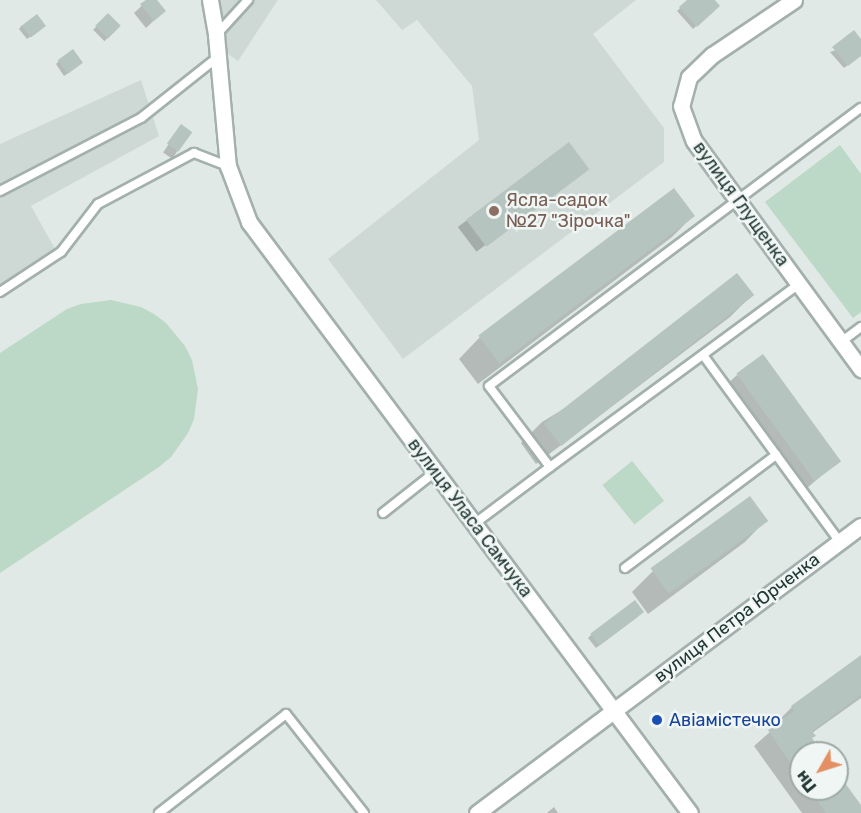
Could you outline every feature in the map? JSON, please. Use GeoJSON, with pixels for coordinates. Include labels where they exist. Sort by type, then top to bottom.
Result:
{"type":"FeatureCollection","features":[{"type":"Feature","properties":{"kind":"street","name":"вулиця Уласа Самчука"},"geometry":{"type":"LineString","coordinates":[[210,0],[216,35],[228,166],[249,222],[690,813]]}},
{"type":"Feature","properties":{"kind":"street","name":"вулиця Глущенка"},"geometry":{"type":"LineString","coordinates":[[794,0],[704,62],[689,76],[681,106],[694,141],[861,369]]}},
{"type":"Feature","properties":{"kind":"street","name":"вулиця Петра Юрченка"},"geometry":{"type":"LineString","coordinates":[[477,813],[861,526]]}},
{"type":"Feature","properties":{"kind":"lane"},"geometry":{"type":"LineString","coordinates":[[216,35],[248,0]]}},
{"type":"Feature","properties":{"kind":"lane"},"geometry":{"type":"LineString","coordinates":[[0,191],[141,118],[218,57]]}},
{"type":"Feature","properties":{"kind":"lane"},"geometry":{"type":"LineString","coordinates":[[550,467],[489,386],[861,108]]}},
{"type":"Feature","properties":{"kind":"lane"},"geometry":{"type":"LineString","coordinates":[[0,292],[62,252],[98,204],[194,153],[228,166]]}},
{"type":"Feature","properties":{"kind":"lane"},"geometry":{"type":"LineString","coordinates":[[474,524],[799,284]]}},
{"type":"Feature","properties":{"kind":"lane"},"geometry":{"type":"LineString","coordinates":[[841,342],[861,327]]}},
{"type":"Feature","properties":{"kind":"lane"},"geometry":{"type":"LineString","coordinates":[[703,355],[840,542]]}},
{"type":"Feature","properties":{"kind":"lane"},"geometry":{"type":"LineString","coordinates":[[625,568],[776,455]]}},
{"type":"Feature","properties":{"kind":"lane"},"geometry":{"type":"LineString","coordinates":[[383,513],[435,472]]}},
{"type":"Feature","properties":{"kind":"lane"},"geometry":{"type":"LineString","coordinates":[[159,813],[286,714],[364,813]]}},
{"type":"Feature","properties":{"kind":"shaded area"},"geometry":{"type":"Polygon","coordinates":[[[219,0],[278,0],[238,61],[225,52],[219,0]]]}},
{"type":"Feature","properties":{"kind":"shaded area","name":"Ясла-садок №27 \"Зірочка\""},"geometry":{"type":"Polygon","coordinates":[[[376,0],[636,0],[593,34],[664,128],[664,162],[403,359],[328,259],[479,140],[472,86],[417,20],[402,30],[376,0]]]}},
{"type":"Feature","properties":{"kind":"shaded area"},"geometry":{"type":"Polygon","coordinates":[[[141,80],[159,136],[31,206],[59,256],[0,295],[0,144],[141,80]]]}},
{"type":"Feature","properties":{"kind":"green space"},"geometry":{"type":"Polygon","coordinates":[[[840,145],[861,174],[861,312],[853,318],[765,202],[840,145]]]}},
{"type":"Feature","properties":{"kind":"green space"},"geometry":{"type":"Polygon","coordinates":[[[111,300],[141,307],[154,314],[166,323],[185,346],[192,360],[198,389],[194,419],[188,433],[171,457],[159,467],[0,573],[0,353],[67,309],[81,304],[111,300]]]}},
{"type":"Feature","properties":{"kind":"green space"},"geometry":{"type":"Polygon","coordinates":[[[632,461],[664,501],[635,525],[602,485],[632,461]]]}},
{"type":"Feature","properties":{"kind":"building"},"geometry":{"type":"Polygon","coordinates":[[[146,0],[157,0],[166,11],[154,21],[140,4],[146,0]]]}},
{"type":"Feature","properties":{"kind":"building"},"geometry":{"type":"Polygon","coordinates":[[[687,0],[715,0],[720,6],[697,27],[679,7],[687,0]]]}},
{"type":"Feature","properties":{"kind":"building"},"geometry":{"type":"Polygon","coordinates":[[[108,13],[121,26],[108,38],[95,26],[108,13]]]}},
{"type":"Feature","properties":{"kind":"building"},"geometry":{"type":"Polygon","coordinates":[[[37,14],[46,26],[31,37],[22,25],[37,14]]]}},
{"type":"Feature","properties":{"kind":"building"},"geometry":{"type":"Polygon","coordinates":[[[854,30],[861,39],[861,56],[848,66],[832,47],[854,30]]]}},
{"type":"Feature","properties":{"kind":"building"},"geometry":{"type":"Polygon","coordinates":[[[73,49],[83,63],[68,74],[58,60],[73,49]]]}},
{"type":"Feature","properties":{"kind":"building"},"geometry":{"type":"Polygon","coordinates":[[[181,124],[192,132],[178,152],[167,143],[181,124]]]}},
{"type":"Feature","properties":{"kind":"building"},"geometry":{"type":"Polygon","coordinates":[[[569,142],[589,169],[486,247],[466,220],[569,142]]]}},
{"type":"Feature","properties":{"kind":"building"},"geometry":{"type":"Polygon","coordinates":[[[674,188],[695,216],[499,363],[478,335],[674,188]]]}},
{"type":"Feature","properties":{"kind":"building"},"geometry":{"type":"Polygon","coordinates":[[[737,273],[754,295],[561,446],[544,424],[737,273]]]}},
{"type":"Feature","properties":{"kind":"building"},"geometry":{"type":"Polygon","coordinates":[[[763,354],[841,462],[814,481],[736,373],[763,354]]]}},
{"type":"Feature","properties":{"kind":"building"},"geometry":{"type":"Polygon","coordinates":[[[750,496],[768,521],[669,593],[650,568],[750,496]]]}},
{"type":"Feature","properties":{"kind":"building"},"geometry":{"type":"Polygon","coordinates":[[[635,600],[644,612],[599,646],[590,634],[635,600]]]}},
{"type":"Feature","properties":{"kind":"building"},"geometry":{"type":"Polygon","coordinates":[[[861,655],[861,695],[812,731],[816,736],[812,738],[814,741],[789,741],[789,761],[768,730],[794,711],[791,706],[861,655]]]}},
{"type":"Feature","properties":{"kind":"building"},"geometry":{"type":"Polygon","coordinates":[[[849,788],[861,805],[861,813],[826,813],[818,801],[849,801],[849,788]]]}},
{"type":"Feature","properties":{"kind":"place","name":"Ясла-садок №27 \"Зірочка\""},"geometry":{"type":"Point","coordinates":[494,211]}},
{"type":"Feature","properties":{"kind":"place","name":"Авіамістечко"},"geometry":{"type":"Point","coordinates":[657,720]}}]}
